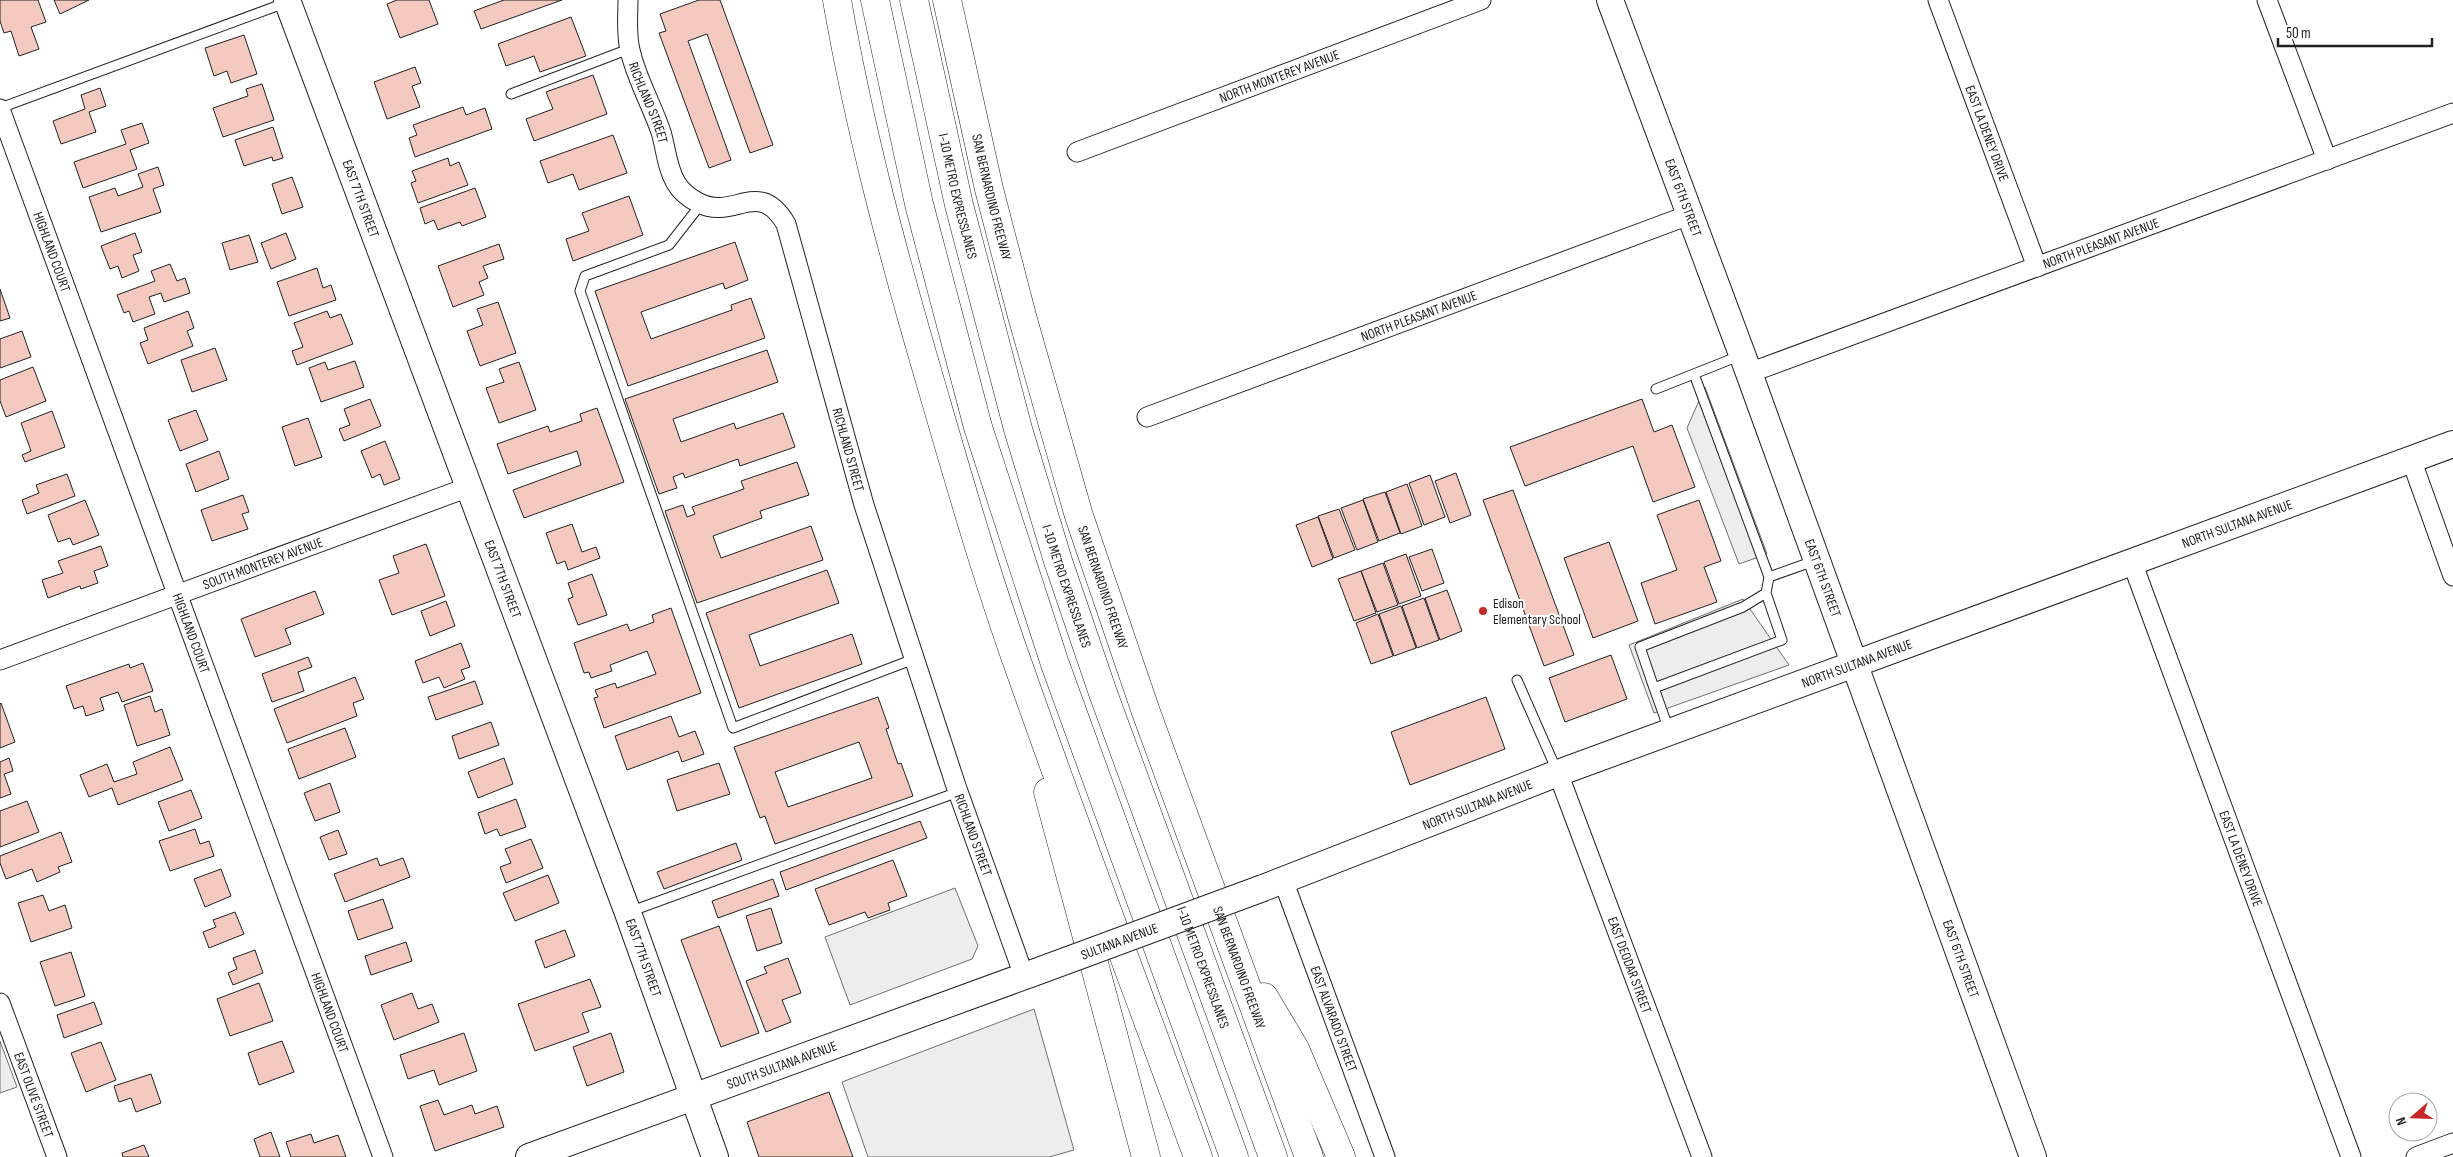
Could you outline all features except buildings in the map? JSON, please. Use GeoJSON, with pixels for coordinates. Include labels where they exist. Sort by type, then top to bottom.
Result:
{"type":"FeatureCollection","features":[{"type":"Feature","properties":{"kind":"highway"},"geometry":{"type":"LineString","coordinates":[[837,0],[863,128],[917,336],[971,518],[1019,668],[1198,1157]]}},
{"type":"Feature","properties":{"kind":"highway"},"geometry":{"type":"LineString","coordinates":[[875,0],[919,204],[984,445],[1055,664],[1234,1157]]}},
{"type":"Feature","properties":{"kind":"highway","name":"I-10 METRO EXPRESSLANES"},"geometry":{"type":"LineString","coordinates":[[914,0],[959,205],[1018,429],[1058,561],[1103,692],[1273,1157]]}},
{"type":"Feature","properties":{"kind":"highway","name":"SAN BERNARDINO FREEWAY"},"geometry":{"type":"LineString","coordinates":[[947,0],[1003,243],[1049,414],[1079,516],[1143,703],[1309,1157]]}},
{"type":"Feature","properties":{"kind":"highway"},"geometry":{"type":"LineString","coordinates":[[1019,668],[1046,786],[1146,1157]]}},
{"type":"Feature","properties":{"kind":"highway"},"geometry":{"type":"LineString","coordinates":[[1229,937],[1295,1049],[1342,1157]]}},
{"type":"Feature","properties":{"kind":"street","name":"RICHLAND STREET"},"geometry":{"type":"LineString","coordinates":[[628,0],[630,49],[660,130],[676,182],[685,195],[701,204],[718,207],[759,200],[770,204],[780,212],[786,224],[864,505],[958,792],[1029,975]]}},
{"type":"Feature","properties":{"kind":"street","name":"NORTH MONTEREY AVENUE"},"geometry":{"type":"LineString","coordinates":[[1077,152],[1481,0]]}},
{"type":"Feature","properties":{"kind":"street","name":"EAST 6TH STREET"},"geometry":{"type":"LineString","coordinates":[[1610,0],[1745,364],[2034,1157]]}},
{"type":"Feature","properties":{"kind":"street","name":"EAST LA DENEY DRIVE"},"geometry":{"type":"LineString","coordinates":[[1938,0],[2037,267]]}},
{"type":"Feature","properties":{"kind":"street"},"geometry":{"type":"LineString","coordinates":[[2268,0],[2327,160]]}},
{"type":"Feature","properties":{"kind":"street","name":"EAST 7TH STREET"},"geometry":{"type":"LineString","coordinates":[[288,1],[628,913],[715,1157]]}},
{"type":"Feature","properties":{"kind":"street","name":"HIGHLAND COURT"},"geometry":{"type":"LineString","coordinates":[[0,109],[383,1157]]}},
{"type":"Feature","properties":{"kind":"street","name":"NORTH PLEASANT AVENUE"},"geometry":{"type":"LineString","coordinates":[[1745,364],[2037,267],[2453,113]]}},
{"type":"Feature","properties":{"kind":"street","name":"NORTH PLEASANT AVENUE"},"geometry":{"type":"LineString","coordinates":[[1147,417],[1689,215]]}},
{"type":"Feature","properties":{"kind":"street","name":"NORTH SULTANA AVENUE"},"geometry":{"type":"LineString","coordinates":[[1273,884],[1558,773],[2453,444]]}},
{"type":"Feature","properties":{"kind":"street"},"geometry":{"type":"LineString","coordinates":[[2411,459],[2453,576]]}},
{"type":"Feature","properties":{"kind":"street","name":"SOUTH MONTEREY AVENUE"},"geometry":{"type":"LineString","coordinates":[[0,660],[469,486]]}},
{"type":"Feature","properties":{"kind":"street","name":"EAST LA DENEY DRIVE"},"geometry":{"type":"LineString","coordinates":[[2132,562],[2351,1157]]}},
{"type":"Feature","properties":{"kind":"street","name":"EAST DEODAR STREET"},"geometry":{"type":"LineString","coordinates":[[1558,773],[1702,1157]]}},
{"type":"Feature","properties":{"kind":"street","name":"SULTANA AVENUE"},"geometry":{"type":"LineString","coordinates":[[1029,975],[1273,884]]}},
{"type":"Feature","properties":{"kind":"street","name":"EAST ALVARADO STREET"},"geometry":{"type":"LineString","coordinates":[[1273,884],[1385,1157]]}},
{"type":"Feature","properties":{"kind":"street","name":"SOUTH SULTANA AVENUE"},"geometry":{"type":"LineString","coordinates":[[529,1157],[1029,975]]}},
{"type":"Feature","properties":{"kind":"street","name":"EAST OLIVE STREET"},"geometry":{"type":"LineString","coordinates":[[0,1003],[56,1157]]}},
{"type":"Feature","properties":{"kind":"street"},"geometry":{"type":"LineString","coordinates":[[2416,1157],[2453,1143]]}},
{"type":"Feature","properties":{"kind":"lane"},"geometry":{"type":"LineString","coordinates":[[0,109],[288,1]]}},
{"type":"Feature","properties":{"kind":"lane"},"geometry":{"type":"LineString","coordinates":[[511,94],[630,49]]}},
{"type":"Feature","properties":{"kind":"lane"},"geometry":{"type":"LineString","coordinates":[[701,204],[668,245],[585,276],[580,291],[733,728],[914,659]]}},
{"type":"Feature","properties":{"kind":"lane"},"geometry":{"type":"LineString","coordinates":[[1656,389],[1694,374],[1745,364]]}},
{"type":"Feature","properties":{"kind":"lane"},"geometry":{"type":"LineString","coordinates":[[1654,688],[1782,640],[1766,593],[1769,577],[1694,374]]}},
{"type":"Feature","properties":{"kind":"lane"},"geometry":{"type":"LineString","coordinates":[[1769,577],[1816,560]]}},
{"type":"Feature","properties":{"kind":"lane"},"geometry":{"type":"LineString","coordinates":[[1670,732],[1640,647],[1744,607],[1766,593]]}},
{"type":"Feature","properties":{"kind":"lane"},"geometry":{"type":"LineString","coordinates":[[1517,680],[1558,773]]}},
{"type":"Feature","properties":{"kind":"lane"},"geometry":{"type":"LineString","coordinates":[[628,913],[958,792]]}},
{"type":"Feature","properties":{"kind":"shaded area"},"geometry":{"type":"Polygon","coordinates":[[[1705,387],[1767,554],[1739,564],[1687,428],[1705,387]]]}},
{"type":"Feature","properties":{"kind":"shaded area"},"geometry":{"type":"Polygon","coordinates":[[[1743,599],[1789,665],[1654,713],[1629,645],[1743,599]]]}},
{"type":"Feature","properties":{"kind":"shaded area"},"geometry":{"type":"Polygon","coordinates":[[[955,888],[978,946],[972,959],[850,1005],[825,937],[955,888]]]}},
{"type":"Feature","properties":{"kind":"shaded area"},"geometry":{"type":"Polygon","coordinates":[[[1034,1009],[1074,1150],[1049,1157],[868,1157],[842,1082],[1034,1009]]]}},
{"type":"Feature","properties":{"kind":"shaded area"},"geometry":{"type":"Polygon","coordinates":[[[0,1041],[17,1087],[0,1093],[0,1041]]]}},
{"type":"Feature","properties":{"kind":"place","name":"Edison Elementary School"},"geometry":{"type":"Point","coordinates":[1483,611]}}]}
